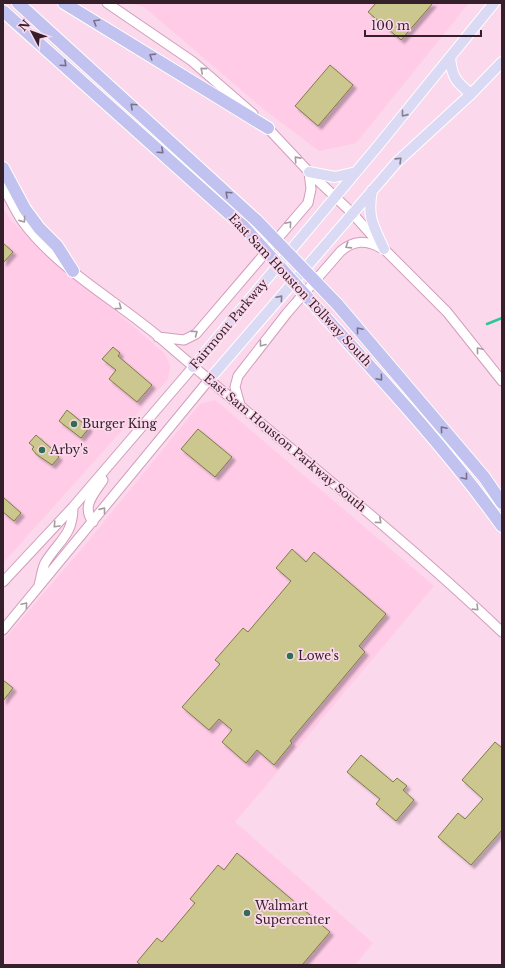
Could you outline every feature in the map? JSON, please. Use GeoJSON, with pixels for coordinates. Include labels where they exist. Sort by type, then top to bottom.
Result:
{"type":"FeatureCollection","features":[{"type":"Feature","properties":{"kind":"highway","name":"East Sam Houston Tollway South"},"geometry":{"type":"LineString","coordinates":[[18,3],[257,221],[338,304],[484,477],[502,503]]}},
{"type":"Feature","properties":{"kind":"highway"},"geometry":{"type":"LineString","coordinates":[[64,3],[268,128]]}},
{"type":"Feature","properties":{"kind":"highway","name":"East Sam Houston Tollway South"},"geometry":{"type":"LineString","coordinates":[[3,11],[244,227],[381,378],[476,490],[502,526]]}},
{"type":"Feature","properties":{"kind":"highway"},"geometry":{"type":"LineString","coordinates":[[3,168],[25,208],[39,228],[57,246],[73,271]]}},
{"type":"Feature","properties":{"kind":"main road"},"geometry":{"type":"LineString","coordinates":[[107,3],[192,60],[268,128],[309,172],[352,213],[384,249],[447,312],[502,381]]}},
{"type":"Feature","properties":{"kind":"main road","name":"Fairmont Parkway"},"geometry":{"type":"LineString","coordinates":[[3,582],[73,507],[193,367],[356,172],[494,3]]}},
{"type":"Feature","properties":{"kind":"main road"},"geometry":{"type":"LineString","coordinates":[[450,57],[454,78],[470,94]]}},
{"type":"Feature","properties":{"kind":"main road","name":"Fairmont Parkway"},"geometry":{"type":"LineString","coordinates":[[3,630],[208,381],[373,188],[397,162],[502,62]]}},
{"type":"Feature","properties":{"kind":"main road"},"geometry":{"type":"LineString","coordinates":[[309,172],[336,177],[356,172]]}},
{"type":"Feature","properties":{"kind":"main road"},"geometry":{"type":"LineString","coordinates":[[158,337],[184,340],[196,334],[308,202],[311,189],[309,172]]}},
{"type":"Feature","properties":{"kind":"main road","name":"East Sam Houston Parkway South"},"geometry":{"type":"LineString","coordinates":[[3,187],[22,221],[42,243],[73,271],[158,337],[208,381],[240,405],[369,513],[502,632]]}},
{"type":"Feature","properties":{"kind":"main road"},"geometry":{"type":"LineString","coordinates":[[373,188],[369,206],[370,218],[384,249]]}},
{"type":"Feature","properties":{"kind":"main road"},"geometry":{"type":"LineString","coordinates":[[240,405],[235,387],[238,376],[287,313],[341,251],[348,245],[362,241],[384,249]]}},
{"type":"Feature","properties":{"kind":"main road"},"geometry":{"type":"LineString","coordinates":[[93,522],[88,515],[89,501],[119,453]]}},
{"type":"Feature","properties":{"kind":"main road"},"geometry":{"type":"LineString","coordinates":[[37,590],[45,564],[62,542],[72,524],[73,507]]}},
{"type":"Feature","properties":{"kind":"shaded area"},"geometry":{"type":"Polygon","coordinates":[[[129,3],[469,3],[356,143],[319,151],[266,111],[144,7],[129,3]]]}},
{"type":"Feature","properties":{"kind":"shaded area"},"geometry":{"type":"Polygon","coordinates":[[[3,208],[10,220],[165,354],[170,366],[168,379],[3,563],[3,208]]]}},
{"type":"Feature","properties":{"kind":"shaded area"},"geometry":{"type":"Polygon","coordinates":[[[215,400],[434,586],[235,822],[373,943],[355,965],[3,965],[3,641],[86,544],[200,404],[215,400]]]}},
{"type":"Feature","properties":{"kind":"building"},"geometry":{"type":"Polygon","coordinates":[[[376,3],[433,3],[401,40],[368,12],[376,3]]]}},
{"type":"Feature","properties":{"kind":"building"},"geometry":{"type":"Polygon","coordinates":[[[330,65],[353,85],[318,126],[295,106],[330,65]]]}},
{"type":"Feature","properties":{"kind":"building"},"geometry":{"type":"Polygon","coordinates":[[[3,243],[13,252],[3,263],[3,243]]]}},
{"type":"Feature","properties":{"kind":"building"},"geometry":{"type":"Polygon","coordinates":[[[113,347],[120,353],[118,356],[152,385],[137,402],[109,379],[116,370],[102,359],[113,347]]]}},
{"type":"Feature","properties":{"kind":"building","name":"Burger King"},"geometry":{"type":"Polygon","coordinates":[[[67,410],[89,428],[81,438],[59,421],[67,410]]]}},
{"type":"Feature","properties":{"kind":"building"},"geometry":{"type":"Polygon","coordinates":[[[198,429],[232,457],[215,477],[181,449],[198,429]]]}},
{"type":"Feature","properties":{"kind":"building","name":"Arby's"},"geometry":{"type":"Polygon","coordinates":[[[36,435],[59,457],[52,465],[36,454],[32,449],[34,447],[29,443],[36,435]]]}},
{"type":"Feature","properties":{"kind":"building"},"geometry":{"type":"Polygon","coordinates":[[[3,497],[21,513],[14,521],[3,512],[3,497]]]}},
{"type":"Feature","properties":{"kind":"building","name":"Lowe's"},"geometry":{"type":"Polygon","coordinates":[[[292,549],[306,562],[314,552],[386,614],[359,646],[365,652],[290,741],[292,743],[274,765],[257,750],[246,763],[222,742],[232,730],[219,719],[209,730],[182,707],[220,664],[215,660],[243,628],[248,632],[291,581],[276,568],[292,549]]]}},
{"type":"Feature","properties":{"kind":"building"},"geometry":{"type":"Polygon","coordinates":[[[3,680],[13,688],[3,701],[3,680]]]}},
{"type":"Feature","properties":{"kind":"building"},"geometry":{"type":"Polygon","coordinates":[[[495,742],[502,748],[502,830],[471,865],[438,837],[458,813],[465,819],[483,799],[462,780],[495,742]]]}},
{"type":"Feature","properties":{"kind":"building"},"geometry":{"type":"Polygon","coordinates":[[[361,755],[393,782],[397,778],[407,786],[403,790],[414,800],[396,821],[376,804],[380,799],[347,772],[361,755]]]}},
{"type":"Feature","properties":{"kind":"building","name":"Walmart Supercenter"},"geometry":{"type":"Polygon","coordinates":[[[237,853],[330,932],[302,965],[141,965],[137,962],[157,938],[162,942],[195,903],[190,899],[218,865],[224,870],[237,853]]]}},
{"type":"Feature","properties":{"kind":"waterway"},"geometry":{"type":"LineString","coordinates":[[487,324],[502,318]]}},
{"type":"Feature","properties":{"kind":"place","name":"Burger King"},"geometry":{"type":"Point","coordinates":[74,424]}},
{"type":"Feature","properties":{"kind":"place","name":"Arby's"},"geometry":{"type":"Point","coordinates":[42,450]}},
{"type":"Feature","properties":{"kind":"place","name":"Lowe's"},"geometry":{"type":"Point","coordinates":[290,656]}},
{"type":"Feature","properties":{"kind":"place","name":"Walmart Supercenter"},"geometry":{"type":"Point","coordinates":[247,913]}}]}
